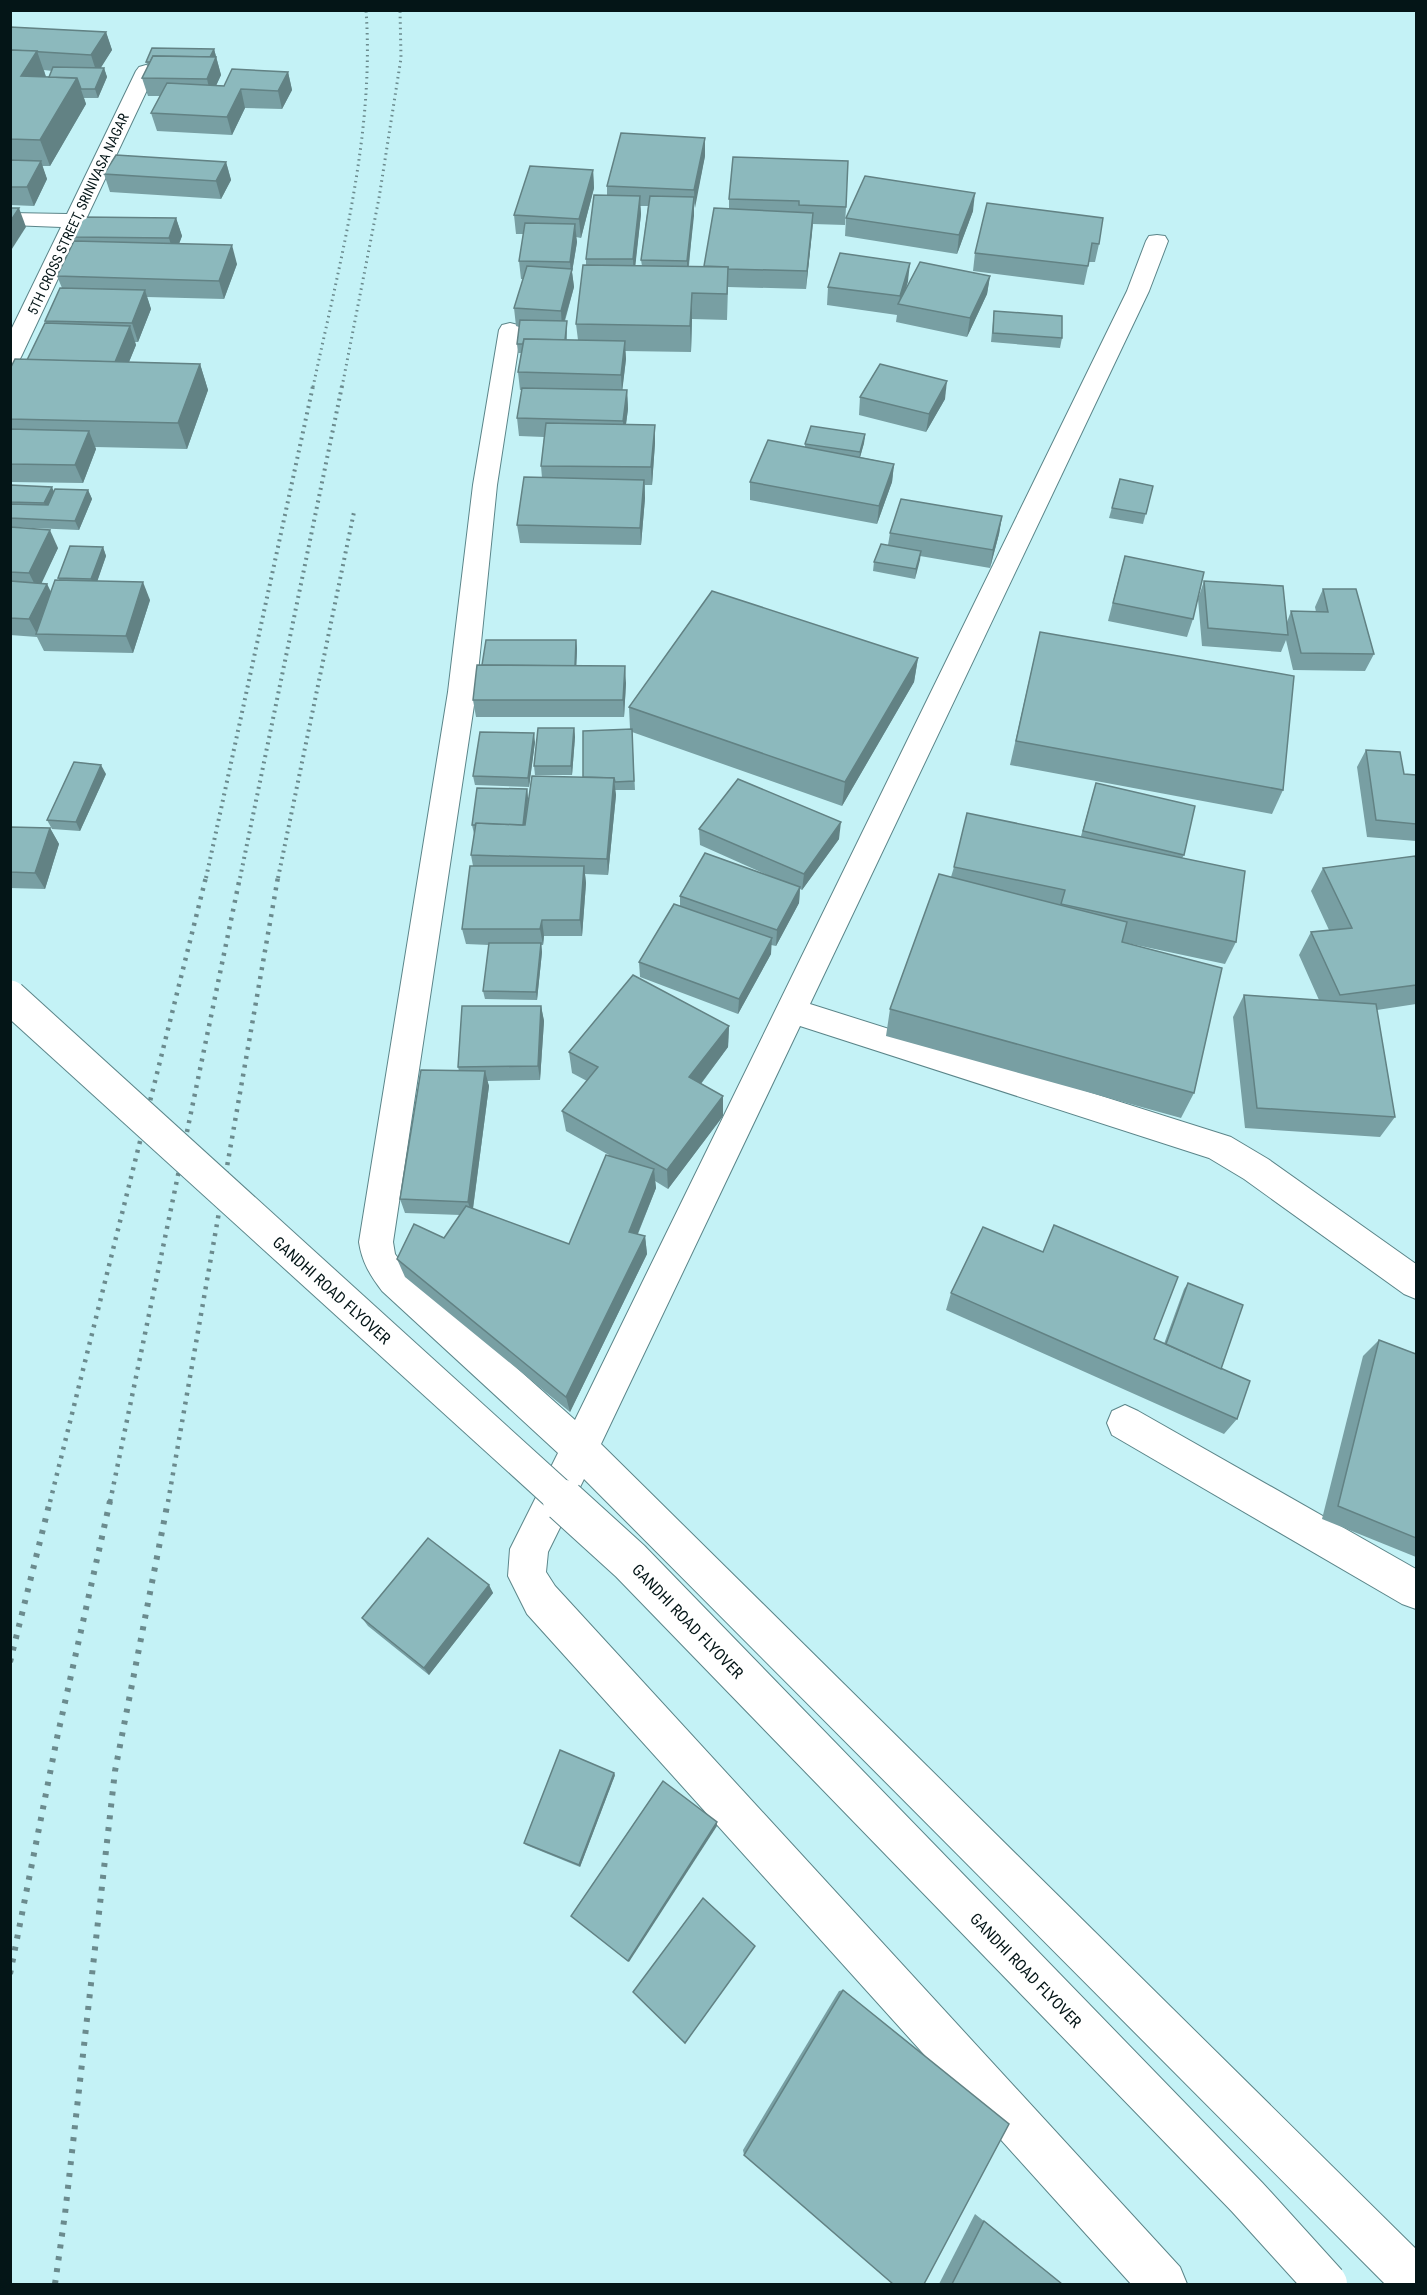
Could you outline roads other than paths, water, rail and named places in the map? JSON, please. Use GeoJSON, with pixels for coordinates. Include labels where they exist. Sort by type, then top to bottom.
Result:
{"type":"FeatureCollection","features":[{"type":"Feature","properties":{"kind":"street","name":"5TH CROSS STREET, SRINIVASA NAGAR"},"geometry":{"type":"LineString","coordinates":[[10,357],[146,71]]}},
{"type":"Feature","properties":{"kind":"street"},"geometry":{"type":"LineString","coordinates":[[10,219],[75,221]]}},
{"type":"Feature","properties":{"kind":"street"},"geometry":{"type":"LineString","coordinates":[[1157,241],[1138,291],[580,1449],[529,1549],[527,1576],[541,1600],[1162,2284]]}},
{"type":"Feature","properties":{"kind":"street"},"geometry":{"type":"LineString","coordinates":[[510,330],[486,485],[462,692],[376,1242],[379,1259],[394,1280],[580,1449],[1416,2282]]}},
{"type":"Feature","properties":{"kind":"street","name":"GANDHI ROAD FLYOVER"},"geometry":{"type":"LineString","coordinates":[[10,997],[630,1561],[1247,2197],[1326,2284]]}},
{"type":"Feature","properties":{"kind":"street"},"geometry":{"type":"LineString","coordinates":[[792,1011],[1219,1147],[1256,1169],[1416,1283]]}},
{"type":"Feature","properties":{"kind":"street"},"geometry":{"type":"LineString","coordinates":[[1125,1423],[1416,1590]]}},
{"type":"Feature","properties":{"kind":"railway"},"geometry":{"type":"LineString","coordinates":[[313,387],[344,247],[360,152],[367,57],[366,10]]}},
{"type":"Feature","properties":{"kind":"railway"},"geometry":{"type":"LineString","coordinates":[[342,387],[379,198],[401,58],[400,10]]}},
{"type":"Feature","properties":{"kind":"railway"},"geometry":{"type":"LineString","coordinates":[[206,878],[313,386]]}},
{"type":"Feature","properties":{"kind":"railway"},"geometry":{"type":"LineString","coordinates":[[240,878],[342,386]]}},
{"type":"Feature","properties":{"kind":"railway"},"geometry":{"type":"LineString","coordinates":[[278,878],[354,512]]}},
{"type":"Feature","properties":{"kind":"railway"},"geometry":{"type":"LineString","coordinates":[[50,1502],[206,877]]}},
{"type":"Feature","properties":{"kind":"railway"},"geometry":{"type":"LineString","coordinates":[[110,1502],[240,877]]}},
{"type":"Feature","properties":{"kind":"railway"},"geometry":{"type":"LineString","coordinates":[[168,1502],[278,877]]}},
{"type":"Feature","properties":{"kind":"railway"},"geometry":{"type":"LineString","coordinates":[[10,1662],[50,1501]]}},
{"type":"Feature","properties":{"kind":"railway"},"geometry":{"type":"LineString","coordinates":[[10,1974],[57,1738],[110,1501]]}},
{"type":"Feature","properties":{"kind":"railway"},"geometry":{"type":"LineString","coordinates":[[55,2284],[65,2214],[115,1771],[168,1501]]}}]}
